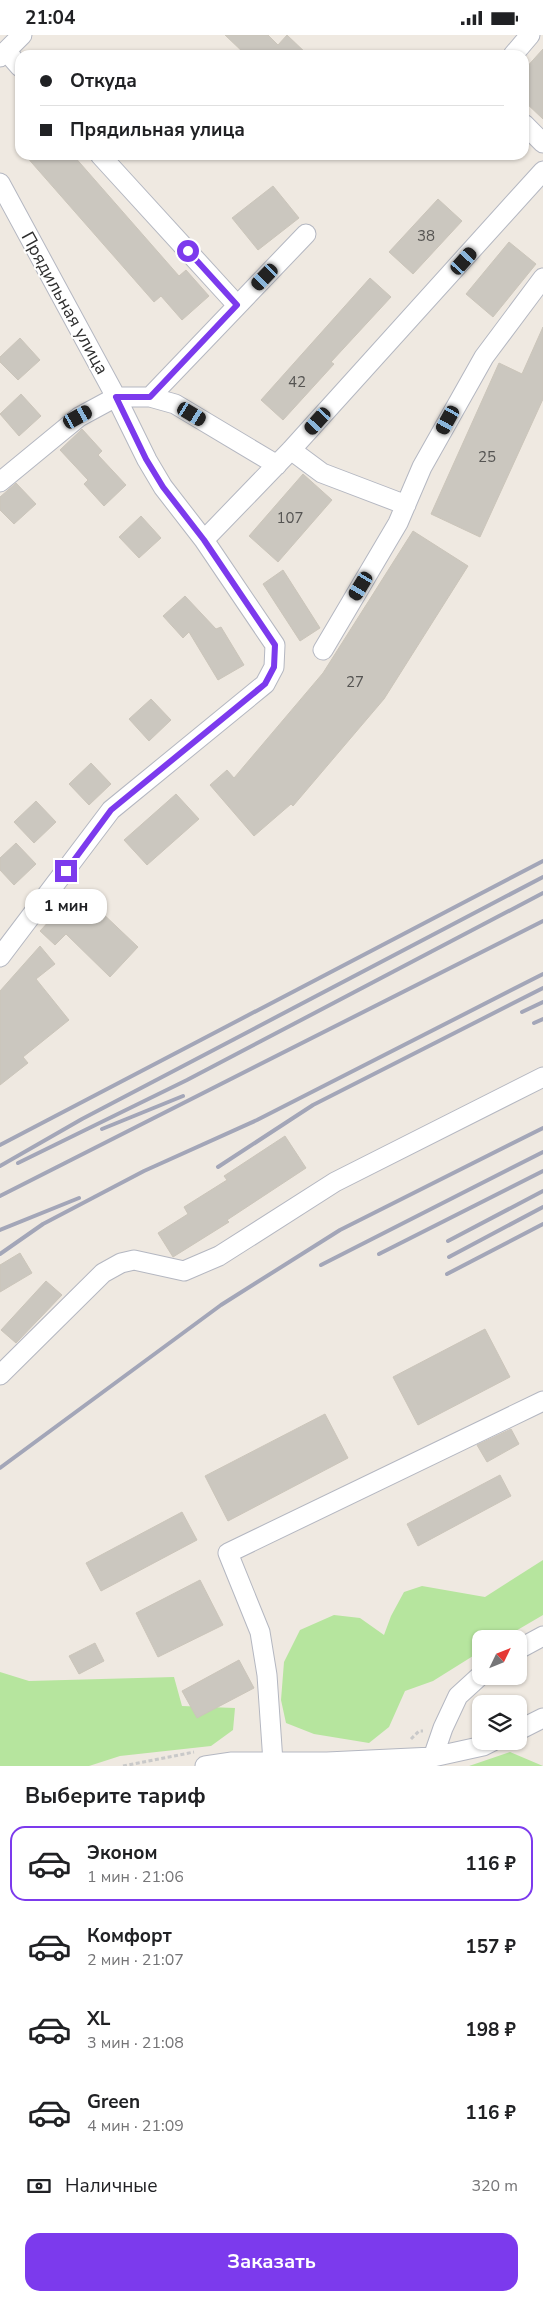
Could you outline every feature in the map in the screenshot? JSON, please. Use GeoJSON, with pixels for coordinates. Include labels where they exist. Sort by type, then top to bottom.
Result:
{"type":"FeatureCollection","features":[{"type":"Feature","properties":{"kind":"street"},"geometry":{"type":"LineString","coordinates":[[517,50],[530,35]]}},
{"type":"Feature","properties":{"kind":"street"},"geometry":{"type":"LineString","coordinates":[[15,63],[3,54],[20,36]]}},
{"type":"Feature","properties":{"kind":"street"},"geometry":{"type":"LineString","coordinates":[[529,129],[543,143]]}},
{"type":"Feature","properties":{"kind":"street"},"geometry":{"type":"LineString","coordinates":[[105,160],[237,305]]}},
{"type":"Feature","properties":{"kind":"street"},"geometry":{"type":"LineString","coordinates":[[204,540],[291,450],[490,232],[543,171]]}},
{"type":"Feature","properties":{"kind":"street","name":"Прядильная улица"},"geometry":{"type":"LineString","coordinates":[[0,183],[116,397],[146,459],[163,487],[204,540],[275,645],[274,667],[265,684],[111,810],[0,957]]}},
{"type":"Feature","properties":{"kind":"street"},"geometry":{"type":"LineString","coordinates":[[150,397],[306,234]]}},
{"type":"Feature","properties":{"kind":"street"},"geometry":{"type":"LineString","coordinates":[[323,649],[398,523],[422,467],[484,357],[543,279]]}},
{"type":"Feature","properties":{"kind":"street"},"geometry":{"type":"LineString","coordinates":[[0,482],[78,417],[116,397],[150,397],[176,404],[277,465]]}},
{"type":"Feature","properties":{"kind":"street"},"geometry":{"type":"LineString","coordinates":[[291,450],[322,473],[406,505]]}},
{"type":"Feature","properties":{"kind":"street"},"geometry":{"type":"LineString","coordinates":[[0,1375],[103,1273],[121,1263],[134,1260],[184,1271],[219,1256],[335,1182],[543,1077]]}},
{"type":"Feature","properties":{"kind":"street"},"geometry":{"type":"LineString","coordinates":[[273,1762],[267,1675],[260,1632],[228,1553],[543,1401]]}},
{"type":"Feature","properties":{"kind":"street"},"geometry":{"type":"LineString","coordinates":[[528,1644],[543,1636]]}},
{"type":"Feature","properties":{"kind":"street"},"geometry":{"type":"LineString","coordinates":[[433,1757],[443,1728],[458,1695],[472,1683]]}},
{"type":"Feature","properties":{"kind":"street"},"geometry":{"type":"LineString","coordinates":[[527,1726],[543,1719]]}},
{"type":"Feature","properties":{"kind":"street"},"geometry":{"type":"LineString","coordinates":[[205,1766],[232,1762],[327,1763],[433,1757],[472,1747]]}},
{"type":"Feature","properties":{"kind":"green space"},"geometry":{"type":"Polygon","coordinates":[[[543,1560],[543,1615],[517,1630],[472,1630],[472,1657],[433,1681],[405,1691],[389,1727],[369,1743],[314,1734],[286,1723],[281,1700],[284,1662],[300,1630],[334,1615],[360,1618],[384,1635],[391,1616],[404,1592],[422,1586],[485,1597],[543,1560]]]}},
{"type":"Feature","properties":{"kind":"green space"},"geometry":{"type":"Polygon","coordinates":[[[0,1672],[29,1681],[174,1677],[182,1706],[235,1708],[233,1730],[211,1746],[120,1756],[89,1766],[0,1766],[0,1672]]]}},
{"type":"Feature","properties":{"kind":"green space"},"geometry":{"type":"Polygon","coordinates":[[[510,1752],[543,1766],[469,1766],[510,1752]]]}},
{"type":"Feature","properties":{"kind":"building"},"geometry":{"type":"Polygon","coordinates":[[[225,35],[268,35],[278,45],[287,35],[303,50],[241,50],[225,35]]]}},
{"type":"Feature","properties":{"kind":"building"},"geometry":{"type":"Polygon","coordinates":[[[543,49],[543,119],[529,106],[529,64],[543,49]]]}},
{"type":"Feature","properties":{"kind":"building"},"geometry":{"type":"Polygon","coordinates":[[[29,160],[77,160],[179,276],[186,270],[209,296],[182,320],[161,296],[154,302],[29,160]]]}},
{"type":"Feature","properties":{"kind":"building"},"geometry":{"type":"Polygon","coordinates":[[[273,186],[299,218],[258,250],[232,218],[273,186]]]}},
{"type":"Feature","properties":{"kind":"building"},"geometry":{"type":"Polygon","coordinates":[[[438,199],[462,221],[413,274],[389,252],[438,199]]]}},
{"type":"Feature","properties":{"kind":"building"},"geometry":{"type":"Polygon","coordinates":[[[509,242],[536,264],[493,317],[466,294],[509,242]]]}},
{"type":"Feature","properties":{"kind":"building"},"geometry":{"type":"Polygon","coordinates":[[[370,278],[391,297],[331,362],[334,364],[283,420],[261,400],[370,278]]]}},
{"type":"Feature","properties":{"kind":"building"},"geometry":{"type":"Polygon","coordinates":[[[543,327],[543,399],[480,537],[431,514],[499,363],[522,374],[543,327]]]}},
{"type":"Feature","properties":{"kind":"building"},"geometry":{"type":"Polygon","coordinates":[[[20,338],[40,360],[18,380],[0,362],[0,357],[20,338]]]}},
{"type":"Feature","properties":{"kind":"building"},"geometry":{"type":"Polygon","coordinates":[[[21,394],[41,416],[19,436],[0,414],[21,394]]]}},
{"type":"Feature","properties":{"kind":"building"},"geometry":{"type":"Polygon","coordinates":[[[82,429],[102,451],[98,455],[126,485],[104,506],[84,484],[88,480],[60,450],[82,429]]]}},
{"type":"Feature","properties":{"kind":"building"},"geometry":{"type":"Polygon","coordinates":[[[303,474],[332,500],[278,562],[249,536],[303,474]]]}},
{"type":"Feature","properties":{"kind":"building"},"geometry":{"type":"Polygon","coordinates":[[[16,483],[36,504],[14,524],[0,510],[0,497],[16,483]]]}},
{"type":"Feature","properties":{"kind":"building"},"geometry":{"type":"Polygon","coordinates":[[[141,516],[161,538],[139,558],[119,537],[141,516]]]}},
{"type":"Feature","properties":{"kind":"building"},"geometry":{"type":"Polygon","coordinates":[[[413,531],[468,566],[384,699],[293,806],[291,804],[254,836],[210,785],[227,770],[234,778],[323,673],[413,531]]]}},
{"type":"Feature","properties":{"kind":"building"},"geometry":{"type":"Polygon","coordinates":[[[283,570],[320,628],[300,641],[263,584],[283,570]]]}},
{"type":"Feature","properties":{"kind":"building"},"geometry":{"type":"Polygon","coordinates":[[[185,596],[216,629],[221,627],[244,665],[218,680],[189,632],[183,638],[163,616],[185,596]]]}},
{"type":"Feature","properties":{"kind":"building"},"geometry":{"type":"Polygon","coordinates":[[[151,699],[171,720],[149,741],[129,719],[151,699]]]}},
{"type":"Feature","properties":{"kind":"building"},"geometry":{"type":"Polygon","coordinates":[[[91,763],[111,784],[89,805],[69,784],[91,763]]]}},
{"type":"Feature","properties":{"kind":"building"},"geometry":{"type":"Polygon","coordinates":[[[176,794],[199,819],[147,865],[124,840],[176,794]]]}},
{"type":"Feature","properties":{"kind":"building"},"geometry":{"type":"Polygon","coordinates":[[[36,801],[56,822],[34,843],[14,822],[36,801]]]}},
{"type":"Feature","properties":{"kind":"building"},"geometry":{"type":"Polygon","coordinates":[[[16,843],[36,864],[14,885],[0,870],[0,858],[16,843]]]}},
{"type":"Feature","properties":{"kind":"building"},"geometry":{"type":"Polygon","coordinates":[[[78,890],[138,947],[110,977],[66,934],[55,945],[40,931],[78,890]]]}},
{"type":"Feature","properties":{"kind":"building"},"geometry":{"type":"Polygon","coordinates":[[[40,946],[55,964],[36,979],[69,1020],[23,1057],[28,1063],[0,1085],[0,991],[40,946]]]}},
{"type":"Feature","properties":{"kind":"building"},"geometry":{"type":"Polygon","coordinates":[[[285,1136],[306,1168],[227,1220],[229,1222],[173,1257],[158,1233],[188,1214],[184,1207],[227,1180],[224,1176],[285,1136]]]}},
{"type":"Feature","properties":{"kind":"building"},"geometry":{"type":"Polygon","coordinates":[[[20,1253],[32,1273],[0,1292],[0,1265],[20,1253]]]}},
{"type":"Feature","properties":{"kind":"building"},"geometry":{"type":"Polygon","coordinates":[[[46,1281],[62,1295],[16,1343],[1,1330],[46,1281]]]}},
{"type":"Feature","properties":{"kind":"building"},"geometry":{"type":"Polygon","coordinates":[[[485,1329],[510,1377],[418,1425],[393,1377],[485,1329]]]}},
{"type":"Feature","properties":{"kind":"building"},"geometry":{"type":"Polygon","coordinates":[[[325,1414],[348,1458],[228,1521],[205,1476],[325,1414]]]}},
{"type":"Feature","properties":{"kind":"building"},"geometry":{"type":"Polygon","coordinates":[[[511,1429],[519,1444],[487,1462],[477,1445],[511,1429]]]}},
{"type":"Feature","properties":{"kind":"building"},"geometry":{"type":"Polygon","coordinates":[[[500,1475],[511,1496],[418,1546],[407,1524],[500,1475]]]}},
{"type":"Feature","properties":{"kind":"building"},"geometry":{"type":"Polygon","coordinates":[[[182,1512],[197,1540],[101,1591],[86,1563],[182,1512]]]}},
{"type":"Feature","properties":{"kind":"building"},"geometry":{"type":"Polygon","coordinates":[[[200,1580],[223,1625],[158,1657],[136,1613],[200,1580]]]}},
{"type":"Feature","properties":{"kind":"building"},"geometry":{"type":"Polygon","coordinates":[[[95,1643],[104,1661],[79,1674],[69,1656],[95,1643]]]}},
{"type":"Feature","properties":{"kind":"building"},"geometry":{"type":"Polygon","coordinates":[[[239,1660],[254,1688],[197,1718],[182,1691],[239,1660]]]}},
{"type":"Feature","properties":{"kind":"railway"},"geometry":{"type":"LineString","coordinates":[[0,1145],[543,861]]}},
{"type":"Feature","properties":{"kind":"railway"},"geometry":{"type":"LineString","coordinates":[[0,1166],[82,1119],[543,877]]}},
{"type":"Feature","properties":{"kind":"railway"},"geometry":{"type":"LineString","coordinates":[[18,1163],[187,1080],[543,893]]}},
{"type":"Feature","properties":{"kind":"railway"},"geometry":{"type":"LineString","coordinates":[[0,1196],[543,921]]}},
{"type":"Feature","properties":{"kind":"railway"},"geometry":{"type":"LineString","coordinates":[[0,1254],[43,1224],[144,1171],[257,1120],[543,974]]}},
{"type":"Feature","properties":{"kind":"railway"},"geometry":{"type":"LineString","coordinates":[[218,1167],[313,1105],[543,988]]}},
{"type":"Feature","properties":{"kind":"railway"},"geometry":{"type":"LineString","coordinates":[[522,1012],[543,1002]]}},
{"type":"Feature","properties":{"kind":"railway"},"geometry":{"type":"LineString","coordinates":[[534,1023],[543,1019]]}},
{"type":"Feature","properties":{"kind":"railway"},"geometry":{"type":"LineString","coordinates":[[102,1129],[183,1096]]}},
{"type":"Feature","properties":{"kind":"railway"},"geometry":{"type":"LineString","coordinates":[[0,1468],[221,1305],[340,1230],[543,1128]]}},
{"type":"Feature","properties":{"kind":"railway"},"geometry":{"type":"LineString","coordinates":[[321,1265],[543,1152]]}},
{"type":"Feature","properties":{"kind":"railway"},"geometry":{"type":"LineString","coordinates":[[379,1254],[543,1171]]}},
{"type":"Feature","properties":{"kind":"railway"},"geometry":{"type":"LineString","coordinates":[[448,1241],[543,1191]]}},
{"type":"Feature","properties":{"kind":"railway"},"geometry":{"type":"LineString","coordinates":[[0,1230],[79,1198]]}},
{"type":"Feature","properties":{"kind":"railway"},"geometry":{"type":"LineString","coordinates":[[449,1257],[543,1207]]}},
{"type":"Feature","properties":{"kind":"railway"},"geometry":{"type":"LineString","coordinates":[[447,1274],[543,1224]]}},
{"type":"Feature","properties":{"kind":"route"},"geometry":{"type":"LineString","coordinates":[[66,871],[111,810],[265,684],[274,667],[275,645],[204,540],[163,487],[146,459],[116,397],[150,397],[237,305],[188,251]]}}]}
